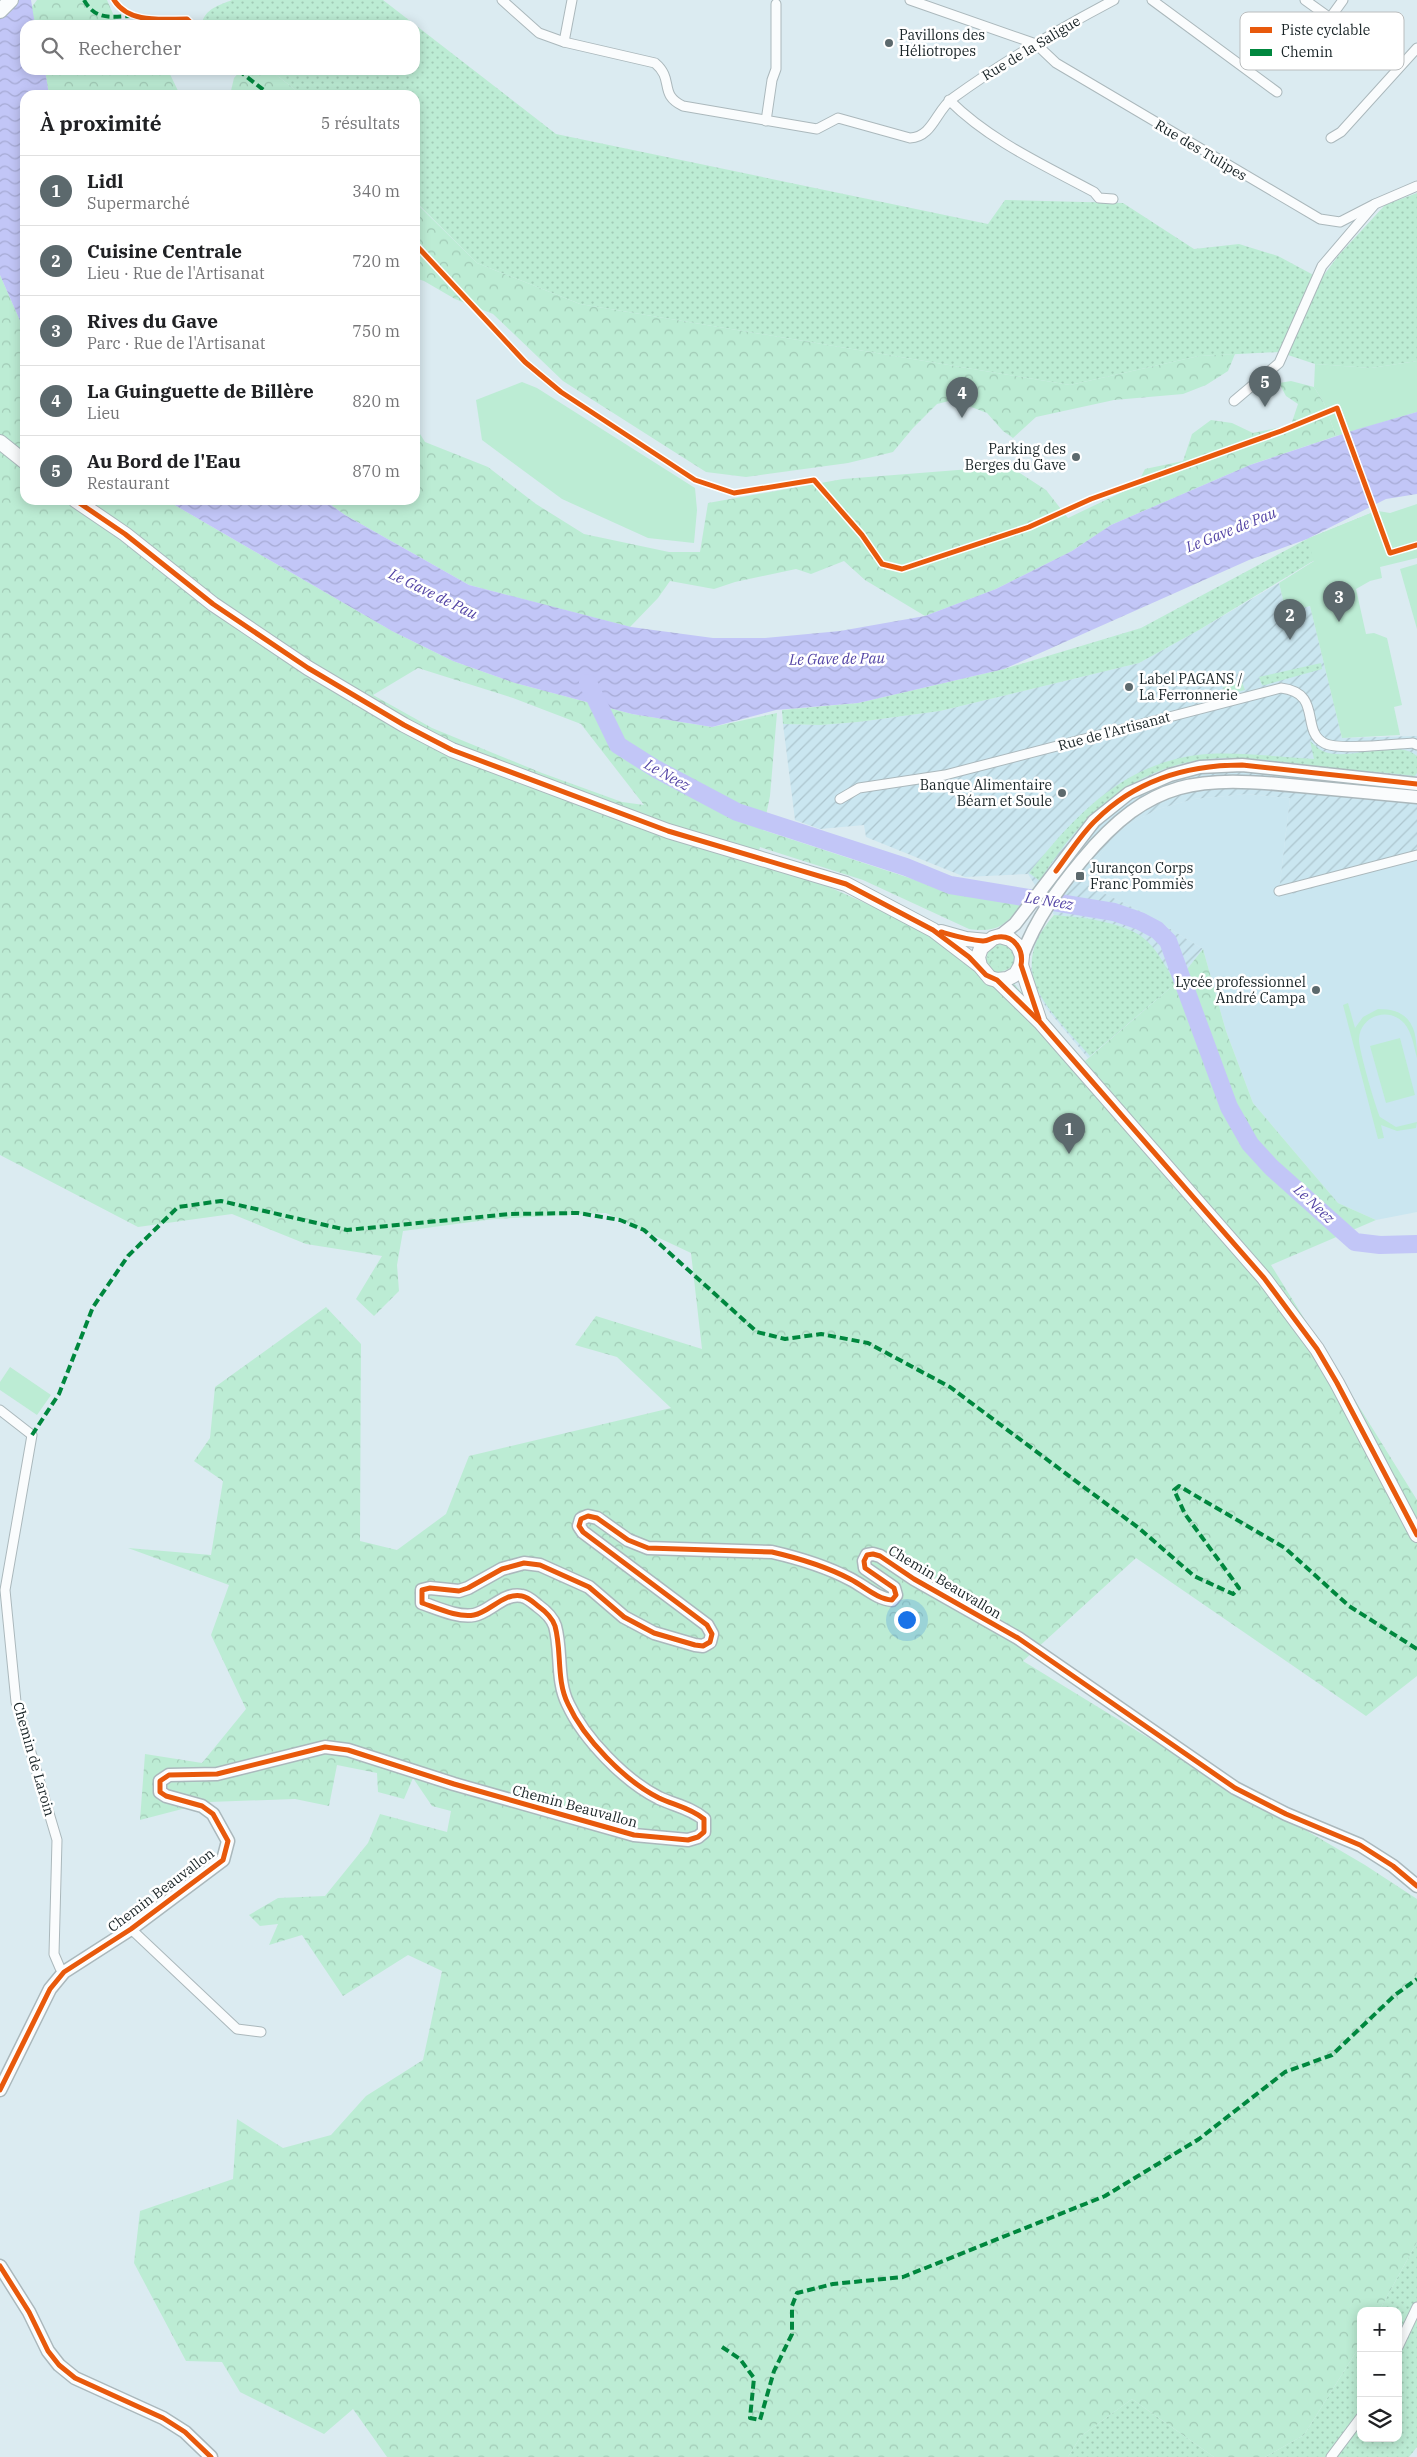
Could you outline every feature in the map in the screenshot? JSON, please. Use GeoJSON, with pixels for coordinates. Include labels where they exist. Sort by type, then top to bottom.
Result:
{"type":"FeatureCollection","features":[{"type":"Feature","properties":{"kind":"main road"},"geometry":{"type":"LineString","coordinates":[[0,11],[11,0]]}},
{"type":"Feature","properties":{"kind":"main road"},"geometry":{"type":"LineString","coordinates":[[0,442],[20,458]]}},
{"type":"Feature","properties":{"kind":"main road"},"geometry":{"type":"LineString","coordinates":[[82,505],[125,534],[214,604],[308,668],[404,725],[452,750],[668,831],[823,875],[846,884],[933,930],[980,966],[986,975],[997,980],[1040,1022],[1264,1278],[1317,1349],[1337,1382],[1417,1535]]}},
{"type":"Feature","properties":{"kind":"main road"},"geometry":{"type":"LineString","coordinates":[[933,930],[966,939],[1010,939],[1018,946],[1040,1022]]}},
{"type":"Feature","properties":{"kind":"main road"},"geometry":{"type":"LineString","coordinates":[[980,966],[978,957],[981,948],[993,939]]}},
{"type":"Feature","properties":{"kind":"main road"},"geometry":{"type":"LineString","coordinates":[[997,980],[1008,979],[1016,974],[1022,960]]}},
{"type":"Feature","properties":{"kind":"street"},"geometry":{"type":"LineString","coordinates":[[502,0],[539,33],[564,42],[654,63],[662,69],[668,80],[668,93],[672,101],[683,106],[816,129],[838,118],[910,138],[926,133],[949,100],[962,113],[998,139],[1094,192],[1099,198],[1113,200]]}},
{"type":"Feature","properties":{"kind":"street"},"geometry":{"type":"LineString","coordinates":[[564,42],[572,0]]}},
{"type":"Feature","properties":{"kind":"street"},"geometry":{"type":"LineString","coordinates":[[910,0],[1036,44]]}},
{"type":"Feature","properties":{"kind":"street","name":"Rue de la Saligue"},"geometry":{"type":"LineString","coordinates":[[949,100],[1036,44],[1114,0]]}},
{"type":"Feature","properties":{"kind":"street"},"geometry":{"type":"LineString","coordinates":[[1152,0],[1240,65]]}},
{"type":"Feature","properties":{"kind":"street"},"geometry":{"type":"LineString","coordinates":[[1305,0],[1322,12]]}},
{"type":"Feature","properties":{"kind":"street"},"geometry":{"type":"LineString","coordinates":[[1334,12],[1343,0]]}},
{"type":"Feature","properties":{"kind":"street"},"geometry":{"type":"LineString","coordinates":[[766,121],[772,80],[776,69],[774,1]]}},
{"type":"Feature","properties":{"kind":"street","name":"Rue des Tulipes"},"geometry":{"type":"LineString","coordinates":[[1036,44],[1056,63],[1320,219],[1340,222],[1417,186]]}},
{"type":"Feature","properties":{"kind":"street"},"geometry":{"type":"LineString","coordinates":[[1404,62],[1417,48]]}},
{"type":"Feature","properties":{"kind":"street"},"geometry":{"type":"LineString","coordinates":[[1246,70],[1276,92]]}},
{"type":"Feature","properties":{"kind":"street"},"geometry":{"type":"LineString","coordinates":[[1331,138],[1341,132],[1397,70]]}},
{"type":"Feature","properties":{"kind":"street"},"geometry":{"type":"LineString","coordinates":[[1234,401],[1279,363],[1322,266],[1375,204]]}},
{"type":"Feature","properties":{"kind":"street","name":"Rue de l'Artisanat"},"geometry":{"type":"LineString","coordinates":[[840,799],[859,788],[945,775],[1281,688],[1291,689],[1307,701],[1316,736],[1324,744],[1337,746],[1413,743],[1417,745]]}},
{"type":"Feature","properties":{"kind":"street"},"geometry":{"type":"LineString","coordinates":[[993,939],[1015,924],[1094,821],[1107,809],[1144,786],[1185,770],[1220,765],[1242,765],[1417,784]]}},
{"type":"Feature","properties":{"kind":"street"},"geometry":{"type":"LineString","coordinates":[[1022,960],[1040,916],[1055,893],[1104,834],[1120,819],[1151,799],[1186,786],[1221,780],[1242,780],[1417,798]]}},
{"type":"Feature","properties":{"kind":"street"},"geometry":{"type":"LineString","coordinates":[[1279,891],[1417,854]]}},
{"type":"Feature","properties":{"kind":"street","name":"Chemin de Laroin"},"geometry":{"type":"LineString","coordinates":[[0,1410],[32,1435],[5,1590],[16,1702],[58,1840],[54,1954],[60,1968],[64,1972]]}},
{"type":"Feature","properties":{"kind":"street","name":"Chemin Beauvallon"},"geometry":{"type":"LineString","coordinates":[[0,2090],[50,1989],[64,1972],[131,1929],[223,1860],[228,1841],[225,1832],[213,1814],[202,1806],[166,1796],[160,1792],[160,1780],[169,1775],[217,1774],[325,1748],[348,1750],[454,1784],[634,1835],[688,1840],[698,1837],[704,1832],[704,1819],[696,1812],[658,1798],[634,1782],[611,1762],[588,1735],[567,1704],[560,1678],[555,1625],[548,1614],[531,1600],[521,1596],[506,1598],[481,1613],[472,1616],[422,1603],[422,1590],[430,1588],[459,1591],[502,1569],[524,1563],[540,1565],[589,1587],[624,1617],[654,1633],[694,1645],[703,1646],[710,1642],[712,1634],[707,1625],[582,1532],[579,1526],[581,1519],[588,1516],[597,1518],[628,1540],[648,1548],[772,1552],[792,1557],[849,1579],[885,1599],[892,1600],[896,1596],[894,1588],[865,1568],[864,1561],[867,1555],[880,1556],[914,1579],[1018,1638],[1235,1788],[1286,1814],[1360,1845],[1392,1866],[1417,1886]]}},
{"type":"Feature","properties":{"kind":"street"},"geometry":{"type":"LineString","coordinates":[[131,1929],[237,2029],[261,2032]]}},
{"type":"Feature","properties":{"kind":"street"},"geometry":{"type":"LineString","coordinates":[[0,2266],[29,2312],[48,2351],[59,2366],[76,2378],[163,2418],[185,2432],[211,2457]]}},
{"type":"Feature","properties":{"kind":"street"},"geometry":{"type":"LineString","coordinates":[[1402,2339],[1417,2307]]}},
{"type":"Feature","properties":{"kind":"street"},"geometry":{"type":"LineString","coordinates":[[1331,2457],[1357,2422]]}},
{"type":"Feature","properties":{"kind":"shaded area"},"geometry":{"type":"Polygon","coordinates":[[[1279,583],[1286,612],[1310,606],[1342,738],[1417,736],[1417,859],[1281,897],[1279,891],[1290,798],[1246,794],[1194,799],[1158,809],[1125,826],[1110,841],[1083,883],[1144,913],[1203,949],[1176,983],[1088,1058],[1047,1009],[1032,984],[1031,971],[1035,940],[1054,915],[1028,874],[965,877],[866,837],[864,825],[820,829],[795,820],[783,724],[820,725],[858,722],[940,711],[1139,663],[1279,583]]]}},
{"type":"Feature","properties":{"kind":"shaded area","name":"Lycée professionnel André Campa"},"geometry":{"type":"Polygon","coordinates":[[[1246,794],[1290,798],[1279,891],[1417,859],[1417,1212],[1376,1220],[1338,1203],[1253,1103],[1226,1031],[1203,949],[1144,913],[1083,883],[1110,841],[1125,826],[1158,809],[1194,799],[1246,794]]]}},
{"type":"Feature","properties":{"kind":"green space"},"geometry":{"type":"Polygon","coordinates":[[[37,0],[107,0],[116,20],[34,20],[31,8],[37,0]]]}},
{"type":"Feature","properties":{"kind":"green space"},"geometry":{"type":"Polygon","coordinates":[[[232,0],[383,0],[409,20],[203,20],[209,11],[232,0]]]}},
{"type":"Feature","properties":{"kind":"green space"},"geometry":{"type":"Polygon","coordinates":[[[420,29],[556,134],[988,224],[1005,200],[1123,203],[1194,249],[1239,244],[1278,256],[1321,279],[1338,256],[1385,205],[1417,193],[1417,361],[1371,368],[1315,364],[1279,352],[1199,356],[1070,385],[580,304],[477,263],[420,206],[420,90],[296,90],[276,75],[420,75],[420,29]]]}},
{"type":"Feature","properties":{"kind":"green space"},"geometry":{"type":"Polygon","coordinates":[[[46,75],[170,75],[178,90],[48,90],[46,75]]]}},
{"type":"Feature","properties":{"kind":"green space"},"geometry":{"type":"Polygon","coordinates":[[[237,75],[276,75],[296,90],[231,90],[237,75]]]}},
{"type":"Feature","properties":{"kind":"green space"},"geometry":{"type":"Polygon","coordinates":[[[420,207],[477,263],[580,304],[1070,385],[1199,356],[1235,354],[1228,371],[1206,385],[1183,394],[1114,400],[1036,417],[1013,438],[1003,431],[987,413],[953,400],[937,404],[893,452],[848,463],[746,477],[706,472],[563,381],[493,314],[455,299],[420,280],[420,207]]]}},
{"type":"Feature","properties":{"kind":"green space"},"geometry":{"type":"Polygon","coordinates":[[[0,275],[20,321],[20,505],[175,505],[392,631],[453,661],[515,683],[632,714],[712,727],[777,713],[770,796],[763,830],[943,889],[1022,903],[1011,917],[1000,926],[987,930],[969,929],[863,880],[760,847],[757,858],[791,870],[991,959],[1085,1061],[1176,983],[1203,949],[1226,1031],[1253,1103],[1338,1203],[1376,1220],[1271,1265],[1417,1500],[1417,1676],[1366,1716],[1136,1558],[1023,1661],[1142,1734],[1365,1865],[1417,1899],[1417,2242],[1381,2307],[1357,2307],[1357,2350],[1304,2435],[1265,2457],[1214,2457],[1132,2399],[1081,2436],[1068,2457],[387,2457],[353,2409],[324,2434],[240,2392],[222,2362],[186,2361],[134,2263],[140,2211],[233,2179],[237,2119],[283,2148],[331,2135],[366,2096],[423,2060],[442,1971],[408,1955],[343,1996],[302,1935],[269,1945],[278,1924],[260,1926],[249,1915],[278,1898],[325,1896],[368,1843],[380,1814],[447,1832],[451,1811],[432,1806],[413,1778],[404,1799],[378,1792],[377,1773],[337,1765],[329,1806],[295,1799],[209,1802],[140,1820],[145,1754],[202,1763],[246,1709],[211,1635],[229,1585],[128,1548],[211,1555],[223,1481],[194,1461],[210,1438],[215,1387],[326,1307],[361,1344],[360,1541],[397,1550],[446,1514],[469,1456],[671,1408],[617,1357],[575,1345],[596,1316],[702,1349],[691,1253],[606,1213],[494,1219],[403,1231],[397,1265],[399,1291],[374,1316],[356,1299],[382,1256],[306,1244],[232,1214],[138,1227],[0,1155],[0,275]],[[418,668],[373,695],[432,728],[542,773],[622,802],[644,805],[581,724],[513,698],[418,668]]]}},
{"type":"Feature","properties":{"kind":"green space"},"geometry":{"type":"Polygon","coordinates":[[[1417,361],[1417,412],[1350,432],[1341,408],[1335,411],[1344,434],[1336,436],[1324,403],[1314,387],[1315,364],[1371,368],[1417,361]]]}},
{"type":"Feature","properties":{"kind":"green space"},"geometry":{"type":"Polygon","coordinates":[[[1291,381],[1314,387],[1324,403],[1336,436],[1250,465],[1111,525],[1072,551],[996,589],[925,616],[865,580],[844,561],[811,574],[796,569],[735,582],[714,589],[670,581],[658,598],[630,627],[469,585],[345,515],[331,505],[420,505],[420,434],[425,442],[488,467],[536,504],[584,534],[669,552],[700,552],[708,503],[843,479],[1009,466],[1046,490],[1068,518],[1137,485],[1145,469],[1183,461],[1192,434],[1211,420],[1232,423],[1253,433],[1291,425],[1298,404],[1286,396],[1279,383],[1291,381]]]}},
{"type":"Feature","properties":{"kind":"green space"},"geometry":{"type":"Polygon","coordinates":[[[522,382],[537,388],[695,488],[697,510],[694,543],[648,538],[562,499],[482,440],[476,400],[522,382]]]}},
{"type":"Feature","properties":{"kind":"green space"},"geometry":{"type":"Polygon","coordinates":[[[1417,504],[1417,558],[1380,567],[1382,578],[1370,581],[1356,589],[1366,634],[1374,633],[1387,638],[1402,705],[1394,707],[1400,735],[1342,738],[1310,606],[1286,612],[1279,583],[1314,561],[1307,539],[1371,513],[1378,511],[1390,513],[1417,504]]]}},
{"type":"Feature","properties":{"kind":"green space"},"geometry":{"type":"Polygon","coordinates":[[[1371,513],[1386,552],[1313,561],[1199,630],[1139,663],[940,711],[858,722],[820,725],[783,724],[782,710],[858,703],[1004,669],[1141,628],[1307,539],[1371,513]]]}},
{"type":"Feature","properties":{"kind":"green space"},"geometry":{"type":"Polygon","coordinates":[[[1417,564],[1417,629],[1400,569],[1417,564]]]}},
{"type":"Feature","properties":{"kind":"green space"},"geometry":{"type":"Polygon","coordinates":[[[1321,663],[1322,669],[1265,685],[1262,685],[1259,677],[1321,663]]]}},
{"type":"Feature","properties":{"kind":"green space"},"geometry":{"type":"Polygon","coordinates":[[[1242,682],[1245,690],[1225,695],[1223,687],[1242,682]]]}},
{"type":"Feature","properties":{"kind":"green space"},"geometry":{"type":"Polygon","coordinates":[[[1310,741],[1319,749],[1335,754],[1386,749],[1408,751],[1417,756],[1417,773],[1415,776],[1234,758],[1208,759],[1181,764],[1155,773],[1131,785],[1110,799],[1072,836],[1040,881],[1029,873],[1085,811],[1128,778],[1179,758],[1208,754],[1248,754],[1314,759],[1310,741]]]}},
{"type":"Feature","properties":{"kind":"green space"},"geometry":{"type":"Polygon","coordinates":[[[1054,915],[1077,917],[1116,925],[1139,935],[1155,950],[1176,983],[1090,1056],[1060,1023],[1048,1006],[1038,990],[1032,973],[1032,955],[1039,936],[1054,915]]]}},
{"type":"Feature","properties":{"kind":"green space"},"geometry":{"type":"Polygon","coordinates":[[[1001,943],[1011,947],[1015,957],[1011,967],[1001,971],[991,967],[987,957],[991,947],[1001,943]]]}},
{"type":"Feature","properties":{"kind":"green space"},"geometry":{"type":"Polygon","coordinates":[[[1348,1003],[1355,1028],[1363,1017],[1378,1009],[1389,1010],[1405,1017],[1414,1030],[1417,1058],[1407,1027],[1398,1018],[1390,1015],[1376,1016],[1369,1019],[1361,1031],[1359,1044],[1380,1117],[1396,1127],[1417,1122],[1416,1128],[1397,1131],[1381,1125],[1384,1138],[1378,1139],[1343,1005],[1348,1003]]]}},
{"type":"Feature","properties":{"kind":"green space"},"geometry":{"type":"Polygon","coordinates":[[[1400,1038],[1415,1095],[1386,1103],[1370,1046],[1400,1038]]]}},
{"type":"Feature","properties":{"kind":"green space"},"geometry":{"type":"Polygon","coordinates":[[[10,1367],[51,1395],[37,1415],[0,1390],[0,1382],[10,1367]]]}},
{"type":"Feature","properties":{"kind":"green space"},"geometry":{"type":"Polygon","coordinates":[[[1417,2242],[1417,2447],[1409,2457],[1265,2457],[1304,2435],[1357,2350],[1357,2442],[1402,2442],[1402,2307],[1381,2307],[1417,2242]]]}},
{"type":"Feature","properties":{"kind":"green space"},"geometry":{"type":"Polygon","coordinates":[[[1132,2399],[1214,2457],[1068,2457],[1081,2436],[1132,2399]]]}},
{"type":"Feature","properties":{"kind":"water"},"geometry":{"type":"Polygon","coordinates":[[[0,0],[31,0],[34,20],[20,20],[20,75],[46,75],[48,90],[20,90],[20,321],[0,275],[0,0]]]}},
{"type":"Feature","properties":{"kind":"water","name":"Le Gave de Pau"},"geometry":{"type":"Polygon","coordinates":[[[1417,412],[1417,494],[1386,499],[1307,539],[1249,560],[1004,669],[858,703],[776,710],[712,727],[632,714],[515,683],[453,661],[392,631],[175,505],[331,505],[345,515],[469,585],[631,627],[713,638],[765,638],[840,631],[925,616],[996,589],[1072,551],[1111,525],[1250,465],[1358,429],[1417,412]]]}},
{"type":"Feature","properties":{"kind":"pier"},"geometry":{"type":"Polygon","coordinates":[[[1349,429],[1376,506],[1370,509],[1343,431],[1349,429]]]}},
{"type":"Feature","properties":{"kind":"waterway","name":"Le Neez"},"geometry":{"type":"LineString","coordinates":[[588,683],[618,745],[656,769],[737,812],[906,867],[950,885],[1114,912],[1140,921],[1157,930],[1168,941],[1229,1107],[1250,1144],[1271,1167],[1355,1242],[1380,1245],[1417,1244]]}},
{"type":"Feature","properties":{"kind":"marked path"},"geometry":{"type":"LineString","coordinates":[[84,0],[98,14],[110,17],[131,16]]}},
{"type":"Feature","properties":{"kind":"marked path"},"geometry":{"type":"LineString","coordinates":[[244,75],[264,90]]}},
{"type":"Feature","properties":{"kind":"marked path"},"geometry":{"type":"LineString","coordinates":[[32,1435],[59,1394],[93,1307],[128,1256],[178,1207],[221,1201],[347,1230],[510,1214],[578,1213],[620,1220],[644,1230],[757,1332],[785,1339],[821,1334],[868,1343],[950,1387],[1140,1529],[1194,1576],[1233,1594],[1239,1588],[1185,1514],[1174,1490],[1179,1486],[1285,1548],[1349,1606],[1417,1649]]}},
{"type":"Feature","properties":{"kind":"marked path"},"geometry":{"type":"LineString","coordinates":[[722,2347],[740,2359],[754,2378],[750,2418],[760,2420],[774,2371],[792,2334],[792,2306],[797,2293],[833,2284],[903,2277],[1105,2196],[1199,2139],[1285,2072],[1332,2055],[1395,1995],[1417,1979]]}},
{"type":"Feature","properties":{"kind":"cycle path"},"geometry":{"type":"LineString","coordinates":[[114,0],[120,8],[137,17],[188,20]]}},
{"type":"Feature","properties":{"kind":"cycle path"},"geometry":{"type":"LineString","coordinates":[[420,249],[525,362],[561,392],[695,480],[734,493],[814,480],[862,535],[882,564],[902,569],[1029,527],[1091,499],[1281,431],[1337,408],[1390,553],[1417,545]]}},
{"type":"Feature","properties":{"kind":"cycle path"},"geometry":{"type":"LineString","coordinates":[[82,505],[125,534],[213,604],[308,668],[404,725],[452,750],[668,831],[846,884],[933,930],[969,957],[986,975],[997,980],[1040,1022],[1264,1278],[1317,1349],[1337,1383],[1417,1535]]}},
{"type":"Feature","properties":{"kind":"cycle path"},"geometry":{"type":"LineString","coordinates":[[1056,871],[1085,831],[1112,806],[1146,785],[1183,772],[1202,768],[1242,765],[1417,784]]}},
{"type":"Feature","properties":{"kind":"cycle path"},"geometry":{"type":"LineString","coordinates":[[941,932],[977,940],[985,941],[996,937],[1004,937],[1013,941],[1021,954],[1021,965],[1039,1019]]}},
{"type":"Feature","properties":{"kind":"cycle path"},"geometry":{"type":"LineString","coordinates":[[0,2090],[50,1989],[64,1972],[131,1929],[223,1860],[228,1841],[213,1814],[202,1806],[166,1796],[160,1792],[160,1781],[169,1775],[217,1774],[325,1747],[348,1750],[454,1784],[634,1835],[688,1840],[698,1837],[704,1832],[704,1819],[688,1809],[646,1791],[619,1770],[584,1731],[564,1695],[555,1626],[543,1610],[522,1596],[503,1599],[480,1613],[468,1616],[448,1612],[422,1603],[422,1590],[430,1588],[459,1591],[502,1569],[524,1563],[540,1565],[589,1587],[624,1617],[654,1633],[695,1645],[703,1646],[710,1642],[712,1634],[707,1625],[583,1532],[579,1526],[581,1519],[588,1516],[597,1518],[628,1540],[648,1548],[772,1552],[832,1571],[850,1579],[876,1595],[892,1600],[896,1595],[894,1588],[865,1568],[864,1561],[867,1555],[880,1556],[914,1579],[1018,1638],[1235,1788],[1286,1814],[1360,1845],[1393,1866],[1417,1886]]}},
{"type":"Feature","properties":{"kind":"cycle path"},"geometry":{"type":"LineString","coordinates":[[0,2266],[29,2312],[48,2351],[59,2365],[75,2378],[163,2418],[185,2432],[211,2457]]}},
{"type":"Feature","properties":{"kind":"place","name":"Pavillons des Héliotropes"},"geometry":{"type":"Point","coordinates":[889,43]}},
{"type":"Feature","properties":{"kind":"place","name":"Au Bord de l'Eau"},"geometry":{"type":"Point","coordinates":[1265,407]}},
{"type":"Feature","properties":{"kind":"place","name":"La Guinguette de Billère"},"geometry":{"type":"Point","coordinates":[962,418]}},
{"type":"Feature","properties":{"kind":"place","name":"Parking des Berges du Gave"},"geometry":{"type":"Point","coordinates":[1076,457]}},
{"type":"Feature","properties":{"kind":"place","name":"Rives du Gave"},"geometry":{"type":"Point","coordinates":[1339,622]}},
{"type":"Feature","properties":{"kind":"place","name":"Cuisine Centrale"},"geometry":{"type":"Point","coordinates":[1290,640]}},
{"type":"Feature","properties":{"kind":"place","name":"Label PAGANS / La Ferronnerie"},"geometry":{"type":"Point","coordinates":[1129,687]}},
{"type":"Feature","properties":{"kind":"place","name":"Banque Alimentaire Béarn et Soule"},"geometry":{"type":"Point","coordinates":[1062,793]}},
{"type":"Feature","properties":{"kind":"place","name":"Jurançon Corps Franc Pommiès"},"geometry":{"type":"Point","coordinates":[1080,876]}},
{"type":"Feature","properties":{"kind":"place","name":"Lycée professionnel André Campa"},"geometry":{"type":"Point","coordinates":[1316,990]}},
{"type":"Feature","properties":{"kind":"place","name":"Lidl"},"geometry":{"type":"Point","coordinates":[1069,1154]}}]}
